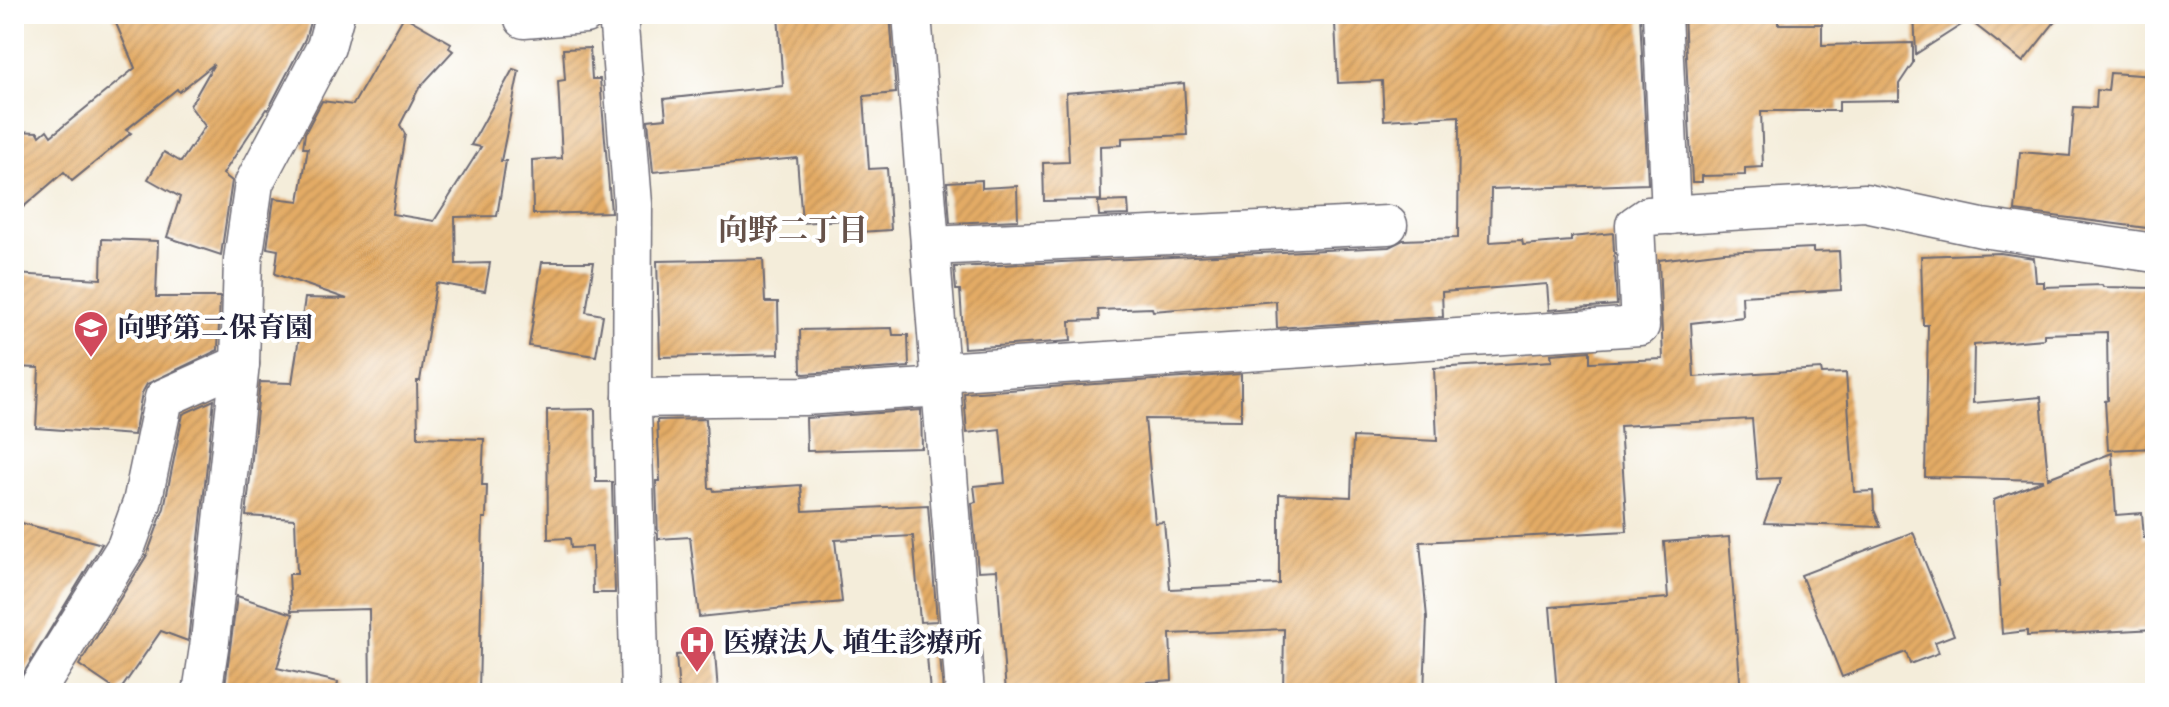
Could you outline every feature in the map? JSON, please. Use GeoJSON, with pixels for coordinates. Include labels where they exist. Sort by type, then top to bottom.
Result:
{"type":"FeatureCollection","features":[{"type":"Feature","properties":{"kind":"street"},"geometry":{"type":"LineString","coordinates":[[202,693],[240,364],[243,260],[254,183],[326,47],[335,14]]}},
{"type":"Feature","properties":{"kind":"street"},"geometry":{"type":"LineString","coordinates":[[523,14],[524,19],[585,14]]}},
{"type":"Feature","properties":{"kind":"street"},"geometry":{"type":"LineString","coordinates":[[618,14],[633,204],[632,398],[640,693]]}},
{"type":"Feature","properties":{"kind":"street"},"geometry":{"type":"LineString","coordinates":[[912,14],[965,693]]}},
{"type":"Feature","properties":{"kind":"street"},"geometry":{"type":"LineString","coordinates":[[1662,14],[1671,215]]}},
{"type":"Feature","properties":{"kind":"street"},"geometry":{"type":"LineString","coordinates":[[632,398],[804,396],[941,379],[1640,326],[1635,225],[1648,216],[1865,203],[1982,228],[2155,253]]}},
{"type":"Feature","properties":{"kind":"street"},"geometry":{"type":"LineString","coordinates":[[930,246],[1388,225]]}},
{"type":"Feature","properties":{"kind":"street"},"geometry":{"type":"LineString","coordinates":[[35,693],[126,547],[142,503],[164,398],[240,364]]}},
{"type":"Feature","properties":{"kind":"building"},"geometry":{"type":"Polygon","coordinates":[[[112,14],[312,15],[305,39],[268,110],[223,174],[232,181],[221,255],[167,237],[180,197],[148,179],[164,152],[181,162],[205,126],[190,106],[214,64],[126,130],[131,133],[72,181],[64,172],[14,215],[14,131],[38,132],[40,136],[47,130],[51,136],[135,68],[112,14]]]}},
{"type":"Feature","properties":{"kind":"building"},"geometry":{"type":"Polygon","coordinates":[[[778,14],[890,14],[896,93],[864,96],[869,169],[887,168],[891,230],[859,232],[858,219],[802,223],[797,158],[653,172],[648,120],[666,118],[664,99],[783,86],[778,14]]]}},
{"type":"Feature","properties":{"kind":"building"},"geometry":{"type":"Polygon","coordinates":[[[1620,14],[1640,14],[1648,184],[1491,189],[1490,242],[1522,240],[1523,245],[1613,233],[1617,305],[1549,310],[1547,284],[1442,292],[1443,317],[1277,328],[1276,301],[1153,311],[1152,308],[1098,310],[1099,320],[1070,321],[1071,341],[964,348],[960,290],[956,290],[954,267],[1389,247],[1403,240],[1458,238],[1459,116],[1384,120],[1382,81],[1338,83],[1335,23],[1524,17],[1524,22],[1546,22],[1620,18],[1620,14]]]}},
{"type":"Feature","properties":{"kind":"building"},"geometry":{"type":"Polygon","coordinates":[[[1684,14],[1778,14],[1778,24],[1822,24],[1822,45],[1913,43],[1913,63],[1899,84],[1899,100],[1839,101],[1839,111],[1761,111],[1763,167],[1745,168],[1745,175],[1702,176],[1702,182],[1692,182],[1684,14]]]}},
{"type":"Feature","properties":{"kind":"building"},"geometry":{"type":"Polygon","coordinates":[[[1914,14],[2061,14],[2023,62],[1969,20],[1916,54],[1914,14]]]}},
{"type":"Feature","properties":{"kind":"building"},"geometry":{"type":"Polygon","coordinates":[[[404,16],[451,43],[449,48],[453,51],[419,88],[400,125],[405,134],[392,214],[434,221],[481,147],[471,145],[513,69],[519,71],[501,161],[506,161],[497,216],[455,217],[456,264],[490,263],[485,291],[436,283],[420,381],[417,381],[418,437],[484,439],[482,485],[487,485],[486,518],[483,518],[479,693],[370,693],[369,609],[291,611],[289,574],[297,574],[295,519],[246,516],[260,382],[292,383],[305,298],[347,299],[275,274],[278,250],[267,248],[274,198],[299,201],[308,148],[303,148],[305,133],[322,101],[353,105],[404,16]]]}},
{"type":"Feature","properties":{"kind":"building"},"geometry":{"type":"Polygon","coordinates":[[[590,48],[592,79],[600,79],[611,212],[533,214],[532,160],[562,158],[558,81],[565,80],[563,49],[590,48]]]}},
{"type":"Feature","properties":{"kind":"building"},"geometry":{"type":"Polygon","coordinates":[[[2110,73],[2155,76],[2155,229],[2015,211],[2020,152],[2070,156],[2074,107],[2096,108],[2097,90],[2108,91],[2110,73]]]}},
{"type":"Feature","properties":{"kind":"building"},"geometry":{"type":"Polygon","coordinates":[[[1184,83],[1187,135],[1122,138],[1122,145],[1100,146],[1101,200],[1044,201],[1043,163],[1069,162],[1066,93],[1184,83]]]}},
{"type":"Feature","properties":{"kind":"building"},"geometry":{"type":"Polygon","coordinates":[[[982,180],[982,188],[1017,186],[1018,220],[950,223],[947,182],[982,180]]]}},
{"type":"Feature","properties":{"kind":"building"},"geometry":{"type":"Polygon","coordinates":[[[1128,201],[1129,215],[1099,216],[1098,202],[1128,201]]]}},
{"type":"Feature","properties":{"kind":"building"},"geometry":{"type":"Polygon","coordinates":[[[102,239],[158,241],[156,297],[220,297],[218,350],[147,384],[142,393],[134,435],[36,428],[39,368],[14,367],[14,274],[101,279],[102,239]]]}},
{"type":"Feature","properties":{"kind":"building"},"geometry":{"type":"Polygon","coordinates":[[[1813,248],[1813,252],[1839,251],[1841,290],[1742,296],[1743,317],[1691,323],[1694,377],[1821,369],[1822,374],[1846,373],[1854,492],[1873,491],[1874,510],[1881,527],[1764,523],[1781,478],[1757,479],[1752,419],[1620,426],[1627,531],[1420,542],[1427,618],[1424,693],[1283,693],[1284,629],[1170,634],[1172,680],[1137,683],[1138,693],[1006,693],[997,570],[978,571],[972,503],[976,502],[974,486],[1005,483],[1000,429],[967,433],[964,393],[1241,374],[1241,420],[1145,419],[1155,523],[1164,522],[1170,589],[1279,584],[1279,494],[1351,497],[1353,437],[1437,441],[1434,368],[1552,361],[1551,354],[1590,351],[1590,362],[1663,359],[1659,260],[1724,252],[1813,248]]]}},
{"type":"Feature","properties":{"kind":"building"},"geometry":{"type":"Polygon","coordinates":[[[2000,253],[2034,258],[2036,282],[2044,282],[2044,287],[2102,285],[2155,288],[2155,448],[2108,450],[2105,401],[2108,400],[2107,332],[2044,334],[2044,339],[1974,345],[1973,403],[2041,397],[2048,478],[2112,453],[2116,515],[2142,513],[2144,538],[2155,537],[2155,568],[2152,568],[2155,629],[2027,636],[2027,631],[2002,634],[1994,500],[2044,480],[1925,477],[1928,325],[1923,325],[1921,256],[2000,253]]]}},
{"type":"Feature","properties":{"kind":"building"},"geometry":{"type":"Polygon","coordinates":[[[763,259],[765,302],[778,302],[779,354],[660,357],[657,261],[763,259]]]}},
{"type":"Feature","properties":{"kind":"building"},"geometry":{"type":"Polygon","coordinates":[[[542,262],[594,262],[586,312],[603,315],[596,356],[529,346],[542,262]]]}},
{"type":"Feature","properties":{"kind":"building"},"geometry":{"type":"Polygon","coordinates":[[[892,328],[893,335],[908,335],[909,367],[801,372],[800,330],[892,328]]]}},
{"type":"Feature","properties":{"kind":"building"},"geometry":{"type":"Polygon","coordinates":[[[214,400],[188,641],[161,631],[119,692],[79,665],[147,555],[164,508],[183,414],[214,400]]]}},
{"type":"Feature","properties":{"kind":"building"},"geometry":{"type":"Polygon","coordinates":[[[595,409],[596,482],[612,482],[615,593],[593,593],[592,547],[571,548],[570,538],[548,539],[547,410],[595,409]]]}},
{"type":"Feature","properties":{"kind":"building"},"geometry":{"type":"Polygon","coordinates":[[[921,410],[922,448],[807,451],[806,418],[921,410]]]}},
{"type":"Feature","properties":{"kind":"building"},"geometry":{"type":"Polygon","coordinates":[[[706,419],[709,488],[714,491],[801,485],[803,511],[928,505],[937,621],[920,622],[913,536],[835,540],[842,602],[699,617],[690,537],[658,539],[656,481],[660,481],[657,420],[706,419]]]}},
{"type":"Feature","properties":{"kind":"building"},"geometry":{"type":"Polygon","coordinates":[[[14,521],[102,544],[14,689],[14,521]]]}},
{"type":"Feature","properties":{"kind":"building"},"geometry":{"type":"Polygon","coordinates":[[[1913,532],[1954,635],[1935,642],[1939,653],[1910,664],[1906,652],[1842,677],[1801,575],[1913,532]]]}},
{"type":"Feature","properties":{"kind":"building"},"geometry":{"type":"Polygon","coordinates":[[[1729,537],[1741,693],[1557,693],[1550,607],[1668,598],[1664,542],[1729,537]]]}},
{"type":"Feature","properties":{"kind":"building"},"geometry":{"type":"Polygon","coordinates":[[[237,596],[293,614],[277,668],[338,682],[336,693],[224,693],[237,596]]]}},
{"type":"Feature","properties":{"kind":"building"},"geometry":{"type":"Polygon","coordinates":[[[938,629],[943,693],[930,693],[925,631],[938,629]]]}},
{"type":"Feature","properties":{"kind":"building","name":"医療法人 埴生診療所"},"geometry":{"type":"Polygon","coordinates":[[[715,652],[718,693],[679,693],[676,655],[715,652]]]}},
{"type":"Feature","properties":{"kind":"place","name":"向野第二保育園"},"geometry":{"type":"Point","coordinates":[91,359]}},
{"type":"Feature","properties":{"kind":"place","name":"医療法人 埴生診療所"},"geometry":{"type":"Point","coordinates":[697,674]}},
{"type":"Feature","properties":{"kind":"district","name":"向野二丁目"},"geometry":{"type":"Point","coordinates":[793,230]}}]}
